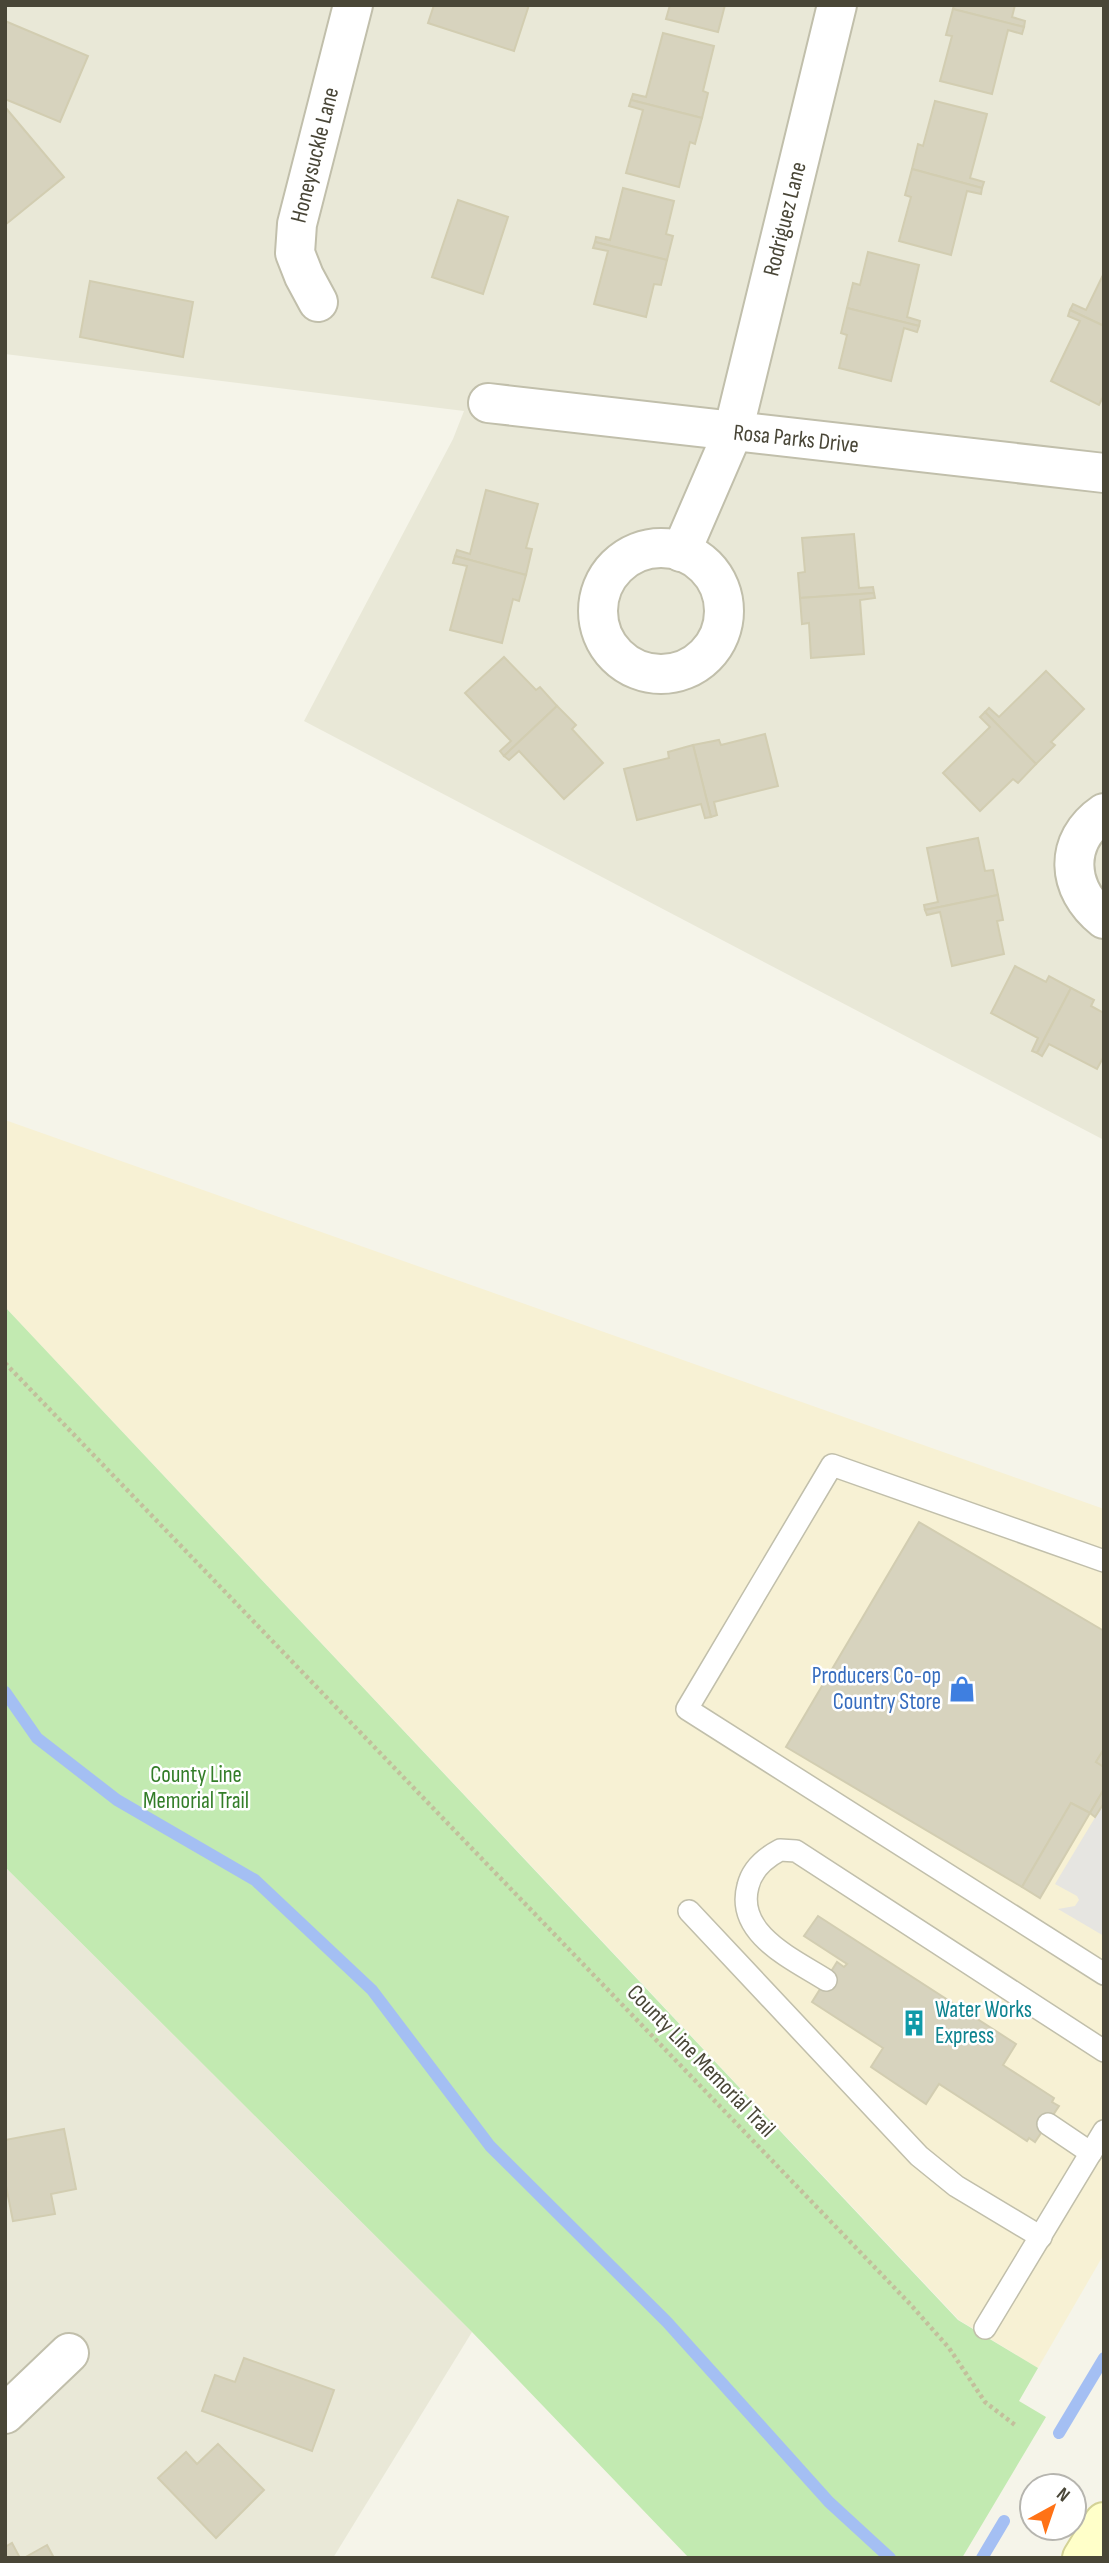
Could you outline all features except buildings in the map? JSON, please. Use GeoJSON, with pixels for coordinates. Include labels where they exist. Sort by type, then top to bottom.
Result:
{"type":"FeatureCollection","features":[{"type":"Feature","properties":{"kind":"street","name":"Honeysuckle Lane"},"geometry":{"type":"LineString","coordinates":[[318,302],[295,253],[297,224],[353,5]]}},
{"type":"Feature","properties":{"kind":"street","name":"Rodriguez Lane"},"geometry":{"type":"LineString","coordinates":[[681,552],[733,432],[837,5]]}},
{"type":"Feature","properties":{"kind":"street","name":"Rosa Parks Drive"},"geometry":{"type":"LineString","coordinates":[[488,403],[1104,473]]}},
{"type":"Feature","properties":{"kind":"street"},"geometry":{"type":"LineString","coordinates":[[1104,813],[1093,820],[1081,836],[1075,855],[1075,874],[1080,894],[1104,919]]}},
{"type":"Feature","properties":{"kind":"street"},"geometry":{"type":"LineString","coordinates":[[5,2414],[69,2353]]}},
{"type":"Feature","properties":{"kind":"lane"},"geometry":{"type":"LineString","coordinates":[[1104,1561],[832,1465],[687,1709],[1104,1974]]}},
{"type":"Feature","properties":{"kind":"lane"},"geometry":{"type":"LineString","coordinates":[[826,1980],[775,1947],[755,1928],[748,1917],[746,1892],[754,1871],[779,1850],[796,1851],[1104,2051]]}},
{"type":"Feature","properties":{"kind":"lane"},"geometry":{"type":"LineString","coordinates":[[689,1911],[919,2156],[956,2186],[1041,2237]]}},
{"type":"Feature","properties":{"kind":"lane"},"geometry":{"type":"LineString","coordinates":[[1048,2124],[1091,2153]]}},
{"type":"Feature","properties":{"kind":"lane"},"geometry":{"type":"LineString","coordinates":[[985,2328],[1104,2131]]}},
{"type":"Feature","properties":{"kind":"path","name":"County Line Memorial Trail"},"geometry":{"type":"LineString","coordinates":[[5,1363],[902,2295],[949,2347],[985,2402],[1015,2425]]}},
{"type":"Feature","properties":{"kind":"shaded area"},"geometry":{"type":"Polygon","coordinates":[[[5,5],[1104,5],[1104,1140],[304,721],[453,439],[464,411],[5,354],[5,5]]]}},
{"type":"Feature","properties":{"kind":"shaded area"},"geometry":{"type":"Polygon","coordinates":[[[5,1120],[1104,1509],[1104,2254],[1038,2368],[959,2320],[5,1307],[5,1120]]]}},
{"type":"Feature","properties":{"kind":"shaded area"},"geometry":{"type":"Polygon","coordinates":[[[1102,1806],[1104,1936],[1058,1909],[1075,1906],[1079,1900],[1077,1896],[1055,1884],[1102,1806]]]}},
{"type":"Feature","properties":{"kind":"shaded area"},"geometry":{"type":"Polygon","coordinates":[[[5,1867],[472,2332],[333,2558],[5,2558],[5,1867]]]}},
{"type":"Feature","properties":{"kind":"green space","name":"County Line Memorial Trail"},"geometry":{"type":"Polygon","coordinates":[[[5,1307],[958,2320],[1038,2368],[1019,2401],[1046,2417],[962,2558],[689,2558],[472,2332],[5,1867],[5,1307]]]}},
{"type":"Feature","properties":{"kind":"waterway"},"geometry":{"type":"LineString","coordinates":[[5,1692],[37,1738],[117,1800],[255,1880],[372,1990],[490,2146],[667,2322],[829,2502],[890,2558]]}},
{"type":"Feature","properties":{"kind":"waterway"},"geometry":{"type":"LineString","coordinates":[[1059,2433],[1104,2358]]}},
{"type":"Feature","properties":{"kind":"waterway"},"geometry":{"type":"LineString","coordinates":[[982,2558],[1004,2521]]}},
{"type":"Feature","properties":{"kind":"place","name":"Producers Co-op Country Store"},"geometry":{"type":"Point","coordinates":[962,1689]}},
{"type":"Feature","properties":{"kind":"place","name":"Water Works Express"},"geometry":{"type":"Point","coordinates":[914,2023]}}]}
